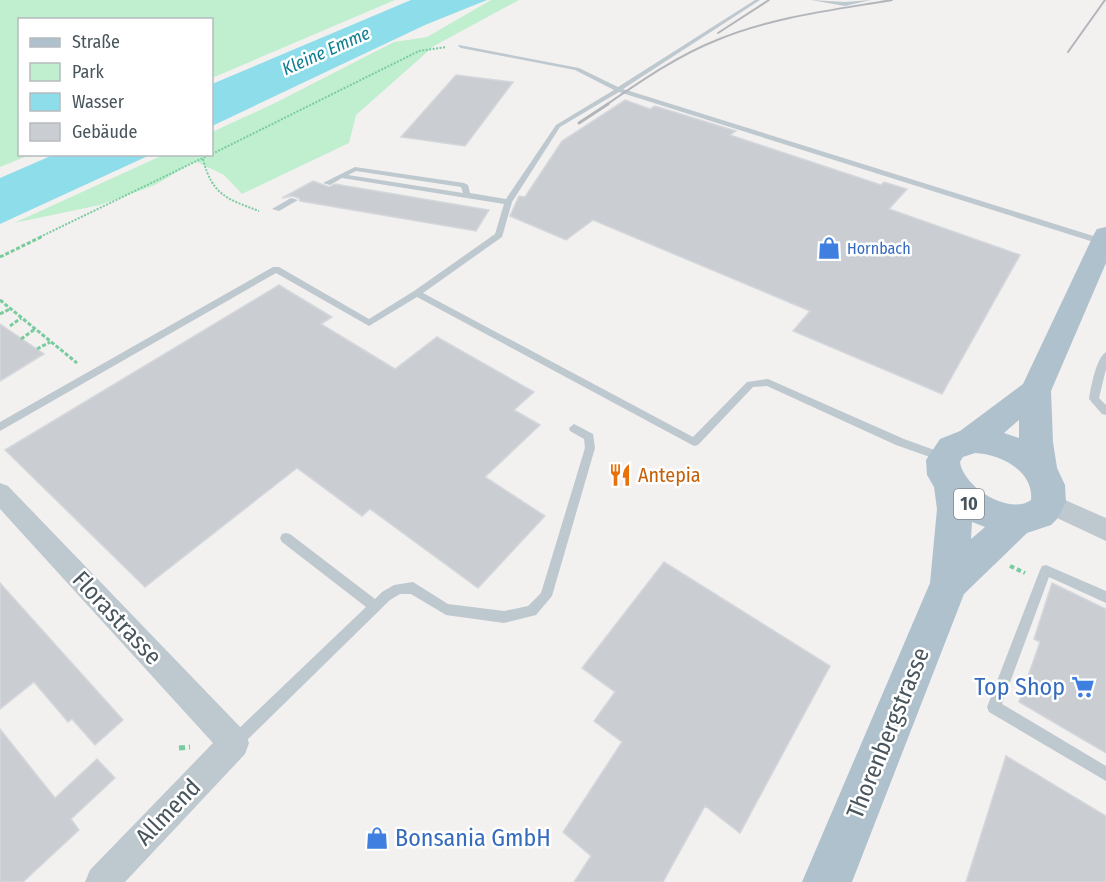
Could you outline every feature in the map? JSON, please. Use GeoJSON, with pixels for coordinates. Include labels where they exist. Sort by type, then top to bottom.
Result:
{"type":"FeatureCollection","features":[{"type":"Feature","properties":{"kind":"main road"},"geometry":{"type":"LineString","coordinates":[[956,462],[1035,390],[1104,238]]}},
{"type":"Feature","properties":{"kind":"main road"},"geometry":{"type":"LineString","coordinates":[[1033,512],[1048,486],[1040,470],[1036,442],[1035,390]]}},
{"type":"Feature","properties":{"kind":"main road"},"geometry":{"type":"LineString","coordinates":[[956,462],[993,442],[1010,448],[1040,470]]}},
{"type":"Feature","properties":{"kind":"main road","name":"10"},"geometry":{"type":"LineString","coordinates":[[956,462],[969,504],[1001,518],[1033,512]]}},
{"type":"Feature","properties":{"kind":"main road","name":"Thorenbergstrasse"},"geometry":{"type":"LineString","coordinates":[[827,882],[949,583],[956,462]]}},
{"type":"Feature","properties":{"kind":"main road","name":"Thorenbergstrasse"},"geometry":{"type":"LineString","coordinates":[[949,583],[1033,512]]}},
{"type":"Feature","properties":{"kind":"street","name":"Florastrasse"},"geometry":{"type":"LineString","coordinates":[[0,493],[234,742]]}},
{"type":"Feature","properties":{"kind":"street"},"geometry":{"type":"LineString","coordinates":[[1033,512],[1106,530]]}},
{"type":"Feature","properties":{"kind":"street","name":"Allmend"},"geometry":{"type":"LineString","coordinates":[[102,882],[234,742]]}},
{"type":"Feature","properties":{"kind":"lane"},"geometry":{"type":"LineString","coordinates":[[0,427],[276,269],[369,323],[417,293],[499,235],[508,202],[558,126],[619,90],[758,0]]}},
{"type":"Feature","properties":{"kind":"lane"},"geometry":{"type":"LineString","coordinates":[[813,0],[845,4],[869,0]]}},
{"type":"Feature","properties":{"kind":"lane"},"geometry":{"type":"LineString","coordinates":[[461,46],[577,69],[619,90],[1104,238]]}},
{"type":"Feature","properties":{"kind":"lane"},"geometry":{"type":"LineString","coordinates":[[327,183],[340,176],[508,202]]}},
{"type":"Feature","properties":{"kind":"lane"},"geometry":{"type":"LineString","coordinates":[[276,209],[294,200]]}},
{"type":"Feature","properties":{"kind":"lane"},"geometry":{"type":"LineString","coordinates":[[417,293],[694,442],[750,384],[768,382],[900,442],[956,462]]}},
{"type":"Feature","properties":{"kind":"lane"},"geometry":{"type":"LineString","coordinates":[[1106,355],[1097,381],[1094,399],[1106,411]]}},
{"type":"Feature","properties":{"kind":"lane"},"geometry":{"type":"LineString","coordinates":[[234,742],[376,607],[398,589],[413,588],[446,609],[504,617],[531,611],[546,596],[590,448],[589,437],[574,428]]}},
{"type":"Feature","properties":{"kind":"lane"},"geometry":{"type":"LineString","coordinates":[[286,538],[376,607]]}},
{"type":"Feature","properties":{"kind":"lane"},"geometry":{"type":"LineString","coordinates":[[1106,597],[1044,576],[994,707],[1106,774]]}},
{"type":"Feature","properties":{"kind":"path"},"geometry":{"type":"LineString","coordinates":[[213,153],[419,51],[461,46]]}},
{"type":"Feature","properties":{"kind":"path"},"geometry":{"type":"LineString","coordinates":[[0,257],[208,156]]}},
{"type":"Feature","properties":{"kind":"path"},"geometry":{"type":"LineString","coordinates":[[203,159],[207,179],[220,196],[259,211]]}},
{"type":"Feature","properties":{"kind":"path"},"geometry":{"type":"LineString","coordinates":[[0,300],[92,374]]}},
{"type":"Feature","properties":{"kind":"path"},"geometry":{"type":"LineString","coordinates":[[0,314],[10,309]]}},
{"type":"Feature","properties":{"kind":"path"},"geometry":{"type":"LineString","coordinates":[[10,326],[21,318]]}},
{"type":"Feature","properties":{"kind":"path"},"geometry":{"type":"LineString","coordinates":[[21,339],[35,329]]}},
{"type":"Feature","properties":{"kind":"path"},"geometry":{"type":"LineString","coordinates":[[37,349],[50,342]]}},
{"type":"Feature","properties":{"kind":"path"},"geometry":{"type":"LineString","coordinates":[[999,561],[1044,576]]}},
{"type":"Feature","properties":{"kind":"green space"},"geometry":{"type":"Polygon","coordinates":[[[0,0],[395,0],[213,78],[213,18],[18,18],[18,156],[28,156],[0,167],[0,0]]]}},
{"type":"Feature","properties":{"kind":"green space"},"geometry":{"type":"Polygon","coordinates":[[[491,0],[519,0],[434,46],[356,115],[349,143],[242,194],[224,175],[195,161],[155,185],[100,205],[14,223],[161,156],[213,156],[213,132],[275,103],[394,42],[427,37],[491,0]]]}},
{"type":"Feature","properties":{"kind":"water","name":"Kleine Emme"},"geometry":{"type":"Polygon","coordinates":[[[411,0],[487,0],[425,25],[213,126],[213,84],[411,0]]]}},
{"type":"Feature","properties":{"kind":"water"},"geometry":{"type":"Polygon","coordinates":[[[51,156],[148,156],[0,224],[0,178],[51,156]]]}},
{"type":"Feature","properties":{"kind":"building"},"geometry":{"type":"Polygon","coordinates":[[[456,75],[513,82],[465,146],[401,137],[456,75]]]}},
{"type":"Feature","properties":{"kind":"building","name":"Hornbach"},"geometry":{"type":"Polygon","coordinates":[[[625,100],[650,109],[655,106],[736,131],[730,135],[881,185],[884,182],[907,189],[889,209],[1020,255],[942,394],[793,331],[810,311],[593,220],[566,240],[510,216],[519,196],[525,197],[562,141],[625,100]]]}},
{"type":"Feature","properties":{"kind":"building"},"geometry":{"type":"Polygon","coordinates":[[[313,181],[329,187],[335,184],[489,210],[476,231],[300,201],[299,198],[292,196],[282,198],[313,181]]]}},
{"type":"Feature","properties":{"kind":"building"},"geometry":{"type":"Polygon","coordinates":[[[279,285],[332,317],[321,324],[395,369],[437,337],[534,392],[514,410],[540,425],[485,477],[545,516],[478,588],[370,509],[362,516],[297,468],[145,587],[5,450],[279,285]]]}},
{"type":"Feature","properties":{"kind":"building"},"geometry":{"type":"Polygon","coordinates":[[[0,324],[44,354],[0,381],[0,324]]]}},
{"type":"Feature","properties":{"kind":"building"},"geometry":{"type":"Polygon","coordinates":[[[664,562],[830,666],[740,833],[705,806],[663,882],[574,882],[591,856],[563,832],[622,742],[594,721],[615,692],[582,668],[664,562]]]}},
{"type":"Feature","properties":{"kind":"building"},"geometry":{"type":"Polygon","coordinates":[[[0,583],[123,720],[95,745],[72,719],[68,722],[34,682],[0,709],[0,583]]]}},
{"type":"Feature","properties":{"kind":"building"},"geometry":{"type":"Polygon","coordinates":[[[1052,583],[1106,609],[1106,753],[1019,702],[1040,642],[1034,639],[1052,583]]]}},
{"type":"Feature","properties":{"kind":"building"},"geometry":{"type":"Polygon","coordinates":[[[0,729],[55,798],[97,759],[115,778],[71,819],[79,830],[23,882],[0,882],[0,729]]]}},
{"type":"Feature","properties":{"kind":"building"},"geometry":{"type":"Polygon","coordinates":[[[1006,756],[1106,816],[1106,882],[966,882],[1006,756]]]}},
{"type":"Feature","properties":{"kind":"railway"},"geometry":{"type":"LineString","coordinates":[[718,33],[769,0]]}},
{"type":"Feature","properties":{"kind":"railway"},"geometry":{"type":"LineString","coordinates":[[606,105],[674,61],[702,46],[738,32],[803,15],[892,0]]}},
{"type":"Feature","properties":{"kind":"railway"},"geometry":{"type":"LineString","coordinates":[[1068,52],[1105,0]]}},
{"type":"Feature","properties":{"kind":"railway"},"geometry":{"type":"LineString","coordinates":[[579,123],[608,104]]}},
{"type":"Feature","properties":{"kind":"place","name":"Hornbach"},"geometry":{"type":"Point","coordinates":[829,248]}},
{"type":"Feature","properties":{"kind":"place","name":"Antepia"},"geometry":{"type":"Point","coordinates":[620,475]}},
{"type":"Feature","properties":{"kind":"place","name":"Top Shop"},"geometry":{"type":"Point","coordinates":[1083,687]}},
{"type":"Feature","properties":{"kind":"place","name":"Bonsania GmbH"},"geometry":{"type":"Point","coordinates":[377,838]}}]}
